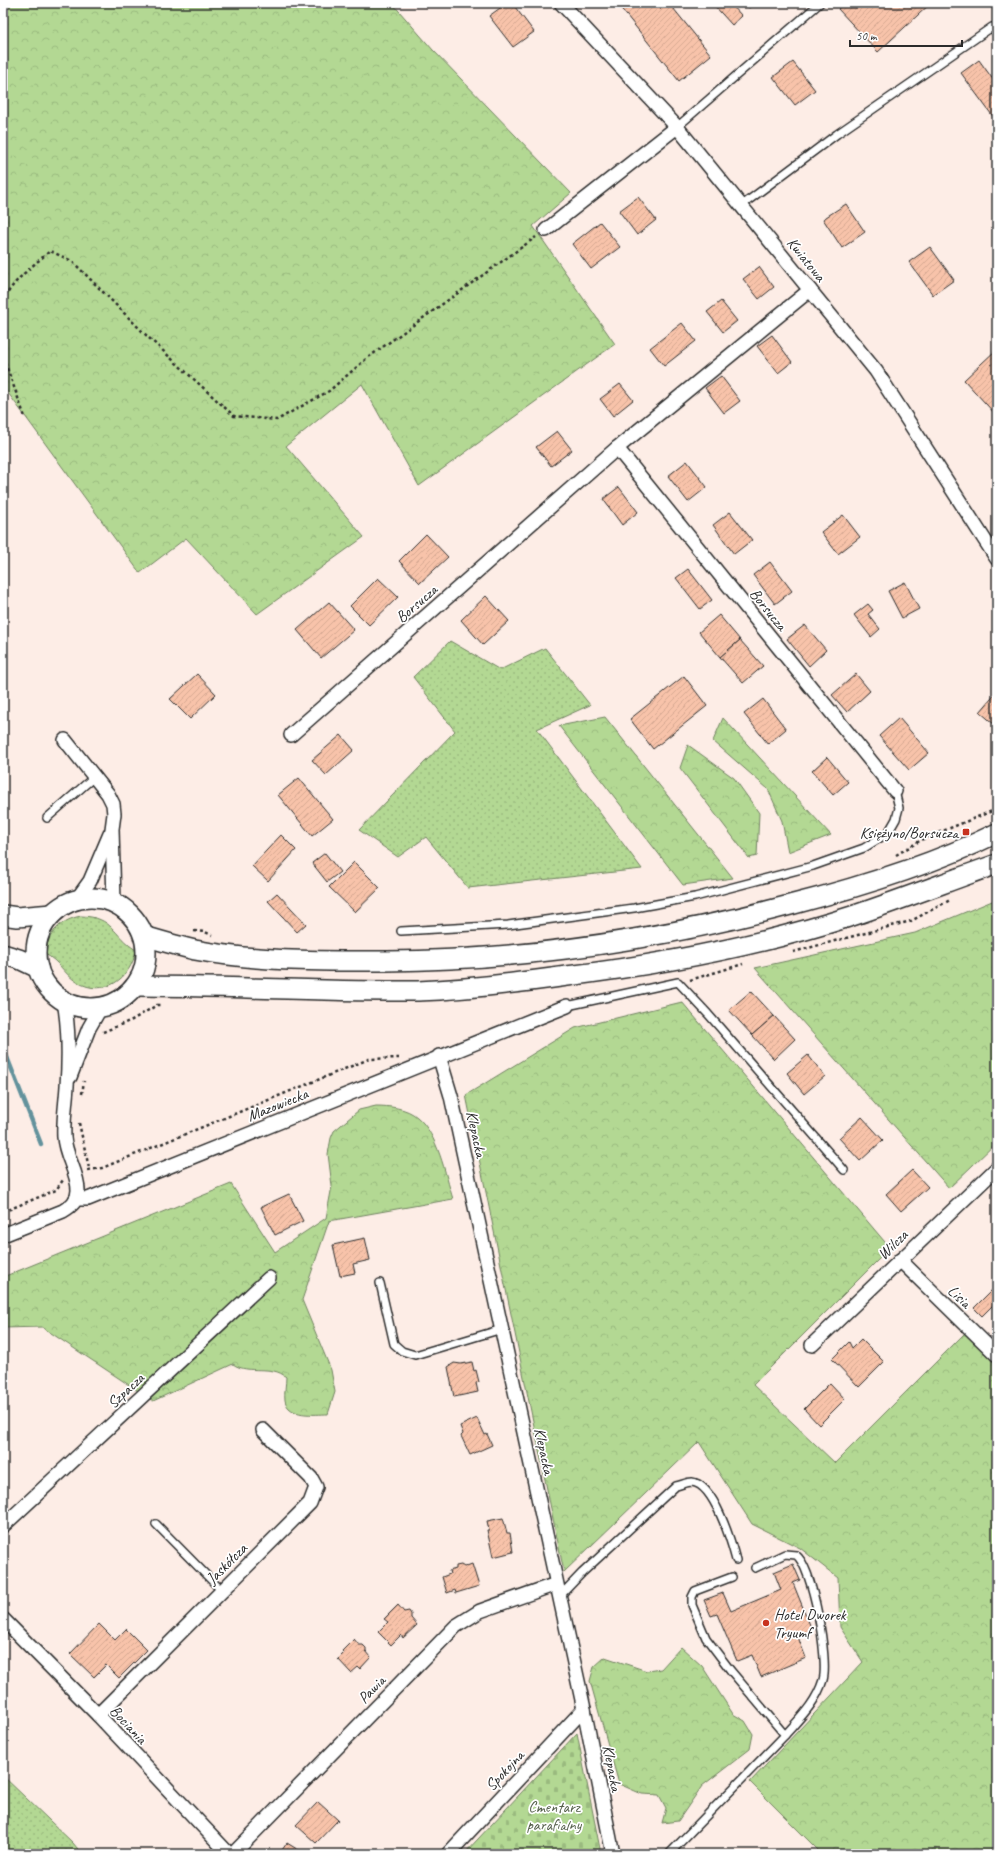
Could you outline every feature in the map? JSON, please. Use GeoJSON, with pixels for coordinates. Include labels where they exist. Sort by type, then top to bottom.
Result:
{"type":"FeatureCollection","features":[{"type":"Feature","properties":{"kind":"main road"},"geometry":{"type":"LineString","coordinates":[[144,936],[198,950],[247,957],[295,961],[425,960],[515,955],[582,948],[725,923],[832,894],[904,871],[997,833]]}},
{"type":"Feature","properties":{"kind":"main road"},"geometry":{"type":"LineString","coordinates":[[136,986],[218,986],[297,990],[419,990],[504,985],[638,967],[738,947],[804,930],[852,916],[997,864]]}},
{"type":"Feature","properties":{"kind":"main road"},"geometry":{"type":"LineString","coordinates":[[96,898],[114,902],[133,916],[144,936],[147,949],[146,962],[142,975],[136,986],[126,996],[114,1003],[101,1007],[82,1007],[64,1001],[48,987],[38,968],[36,957],[38,940],[44,923],[52,914],[64,905],[77,899],[96,898]]}},
{"type":"Feature","properties":{"kind":"main road"},"geometry":{"type":"LineString","coordinates":[[3,915],[17,917],[52,914]]}},
{"type":"Feature","properties":{"kind":"main road"},"geometry":{"type":"LineString","coordinates":[[3,954],[19,959],[38,968]]}},
{"type":"Feature","properties":{"kind":"street","name":"Kwiatowa"},"geometry":{"type":"LineString","coordinates":[[561,3],[677,126],[876,371],[997,558]]}},
{"type":"Feature","properties":{"kind":"street"},"geometry":{"type":"LineString","coordinates":[[546,230],[677,126]]}},
{"type":"Feature","properties":{"kind":"street","name":"Borsucza"},"geometry":{"type":"LineString","coordinates":[[292,736],[617,448],[810,290]]}},
{"type":"Feature","properties":{"kind":"street","name":"Borsucza"},"geometry":{"type":"LineString","coordinates":[[617,448],[895,791]]}},
{"type":"Feature","properties":{"kind":"street"},"geometry":{"type":"LineString","coordinates":[[65,740],[108,794],[113,804],[114,814],[112,829],[114,902]]}},
{"type":"Feature","properties":{"kind":"street"},"geometry":{"type":"LineString","coordinates":[[77,899],[90,881],[112,829]]}},
{"type":"Feature","properties":{"kind":"street"},"geometry":{"type":"LineString","coordinates":[[3,1235],[63,1211],[71,1206],[76,1199],[78,1190],[76,1175],[68,1158],[64,1139],[64,1103],[67,1087],[68,1022],[64,1001]]}},
{"type":"Feature","properties":{"kind":"street","name":"Mazowiecka"},"geometry":{"type":"LineString","coordinates":[[76,1199],[88,1199],[439,1056],[567,1006]]}},
{"type":"Feature","properties":{"kind":"street"},"geometry":{"type":"LineString","coordinates":[[67,1087],[89,1028],[101,1007]]}},
{"type":"Feature","properties":{"kind":"street","name":"Klepacka"},"geometry":{"type":"LineString","coordinates":[[439,1056],[451,1096],[502,1328],[584,1709],[613,1854]]}},
{"type":"Feature","properties":{"kind":"street","name":"Wilcza"},"geometry":{"type":"LineString","coordinates":[[812,1345],[997,1168]]}},
{"type":"Feature","properties":{"kind":"street","name":"Lisia"},"geometry":{"type":"LineString","coordinates":[[900,1260],[997,1356]]}},
{"type":"Feature","properties":{"kind":"street","name":"Szpacza"},"geometry":{"type":"LineString","coordinates":[[3,1526],[269,1278]]}},
{"type":"Feature","properties":{"kind":"street","name":"Jaskółcza"},"geometry":{"type":"LineString","coordinates":[[98,1715],[310,1503],[316,1487],[312,1478],[263,1430]]}},
{"type":"Feature","properties":{"kind":"street","name":"Pawia"},"geometry":{"type":"LineString","coordinates":[[233,1854],[456,1626],[480,1611],[558,1590]]}},
{"type":"Feature","properties":{"kind":"street","name":"Bociania"},"geometry":{"type":"LineString","coordinates":[[3,1619],[98,1715],[229,1854]]}},
{"type":"Feature","properties":{"kind":"street","name":"Spokojna"},"geometry":{"type":"LineString","coordinates":[[448,1854],[584,1709]]}},
{"type":"Feature","properties":{"kind":"lane"},"geometry":{"type":"LineString","coordinates":[[677,126],[820,3]]}},
{"type":"Feature","properties":{"kind":"lane"},"geometry":{"type":"LineString","coordinates":[[741,206],[837,134],[992,27],[997,34]]}},
{"type":"Feature","properties":{"kind":"lane"},"geometry":{"type":"LineString","coordinates":[[47,818],[94,777]]}},
{"type":"Feature","properties":{"kind":"lane"},"geometry":{"type":"LineString","coordinates":[[401,931],[508,925],[634,908],[695,897],[813,866],[864,848],[888,833],[896,818],[899,808],[895,791]]}},
{"type":"Feature","properties":{"kind":"lane"},"geometry":{"type":"LineString","coordinates":[[567,1006],[678,982],[708,1014],[844,1170]]}},
{"type":"Feature","properties":{"kind":"lane"},"geometry":{"type":"LineString","coordinates":[[380,1283],[394,1344],[402,1351],[415,1355],[502,1328]]}},
{"type":"Feature","properties":{"kind":"lane"},"geometry":{"type":"LineString","coordinates":[[558,1590],[582,1572],[676,1486],[692,1482],[703,1487],[712,1496],[732,1545],[736,1560]]}},
{"type":"Feature","properties":{"kind":"lane"},"geometry":{"type":"LineString","coordinates":[[156,1524],[222,1591]]}},
{"type":"Feature","properties":{"kind":"lane"},"geometry":{"type":"LineString","coordinates":[[669,1854],[808,1710],[816,1698],[823,1680],[825,1666],[815,1598],[801,1560],[796,1555],[785,1554],[755,1568]]}},
{"type":"Feature","properties":{"kind":"lane"},"geometry":{"type":"LineString","coordinates":[[732,1577],[695,1591],[692,1597],[692,1605],[706,1638],[784,1735]]}},
{"type":"Feature","properties":{"kind":"path"},"geometry":{"type":"LineString","coordinates":[[3,303],[5,296],[28,270],[50,251],[72,261],[149,338],[234,416],[277,420],[330,391],[372,355],[546,230]]}},
{"type":"Feature","properties":{"kind":"path"},"geometry":{"type":"LineString","coordinates":[[3,357],[24,417]]}},
{"type":"Feature","properties":{"kind":"path"},"geometry":{"type":"LineString","coordinates":[[3,1212],[56,1190],[66,1177],[89,1170],[102,1168],[369,1059],[405,1058]]}},
{"type":"Feature","properties":{"kind":"green space"},"geometry":{"type":"Polygon","coordinates":[[[3,3],[392,3],[433,50],[571,193],[533,226],[615,344],[419,486],[362,384],[286,446],[364,537],[257,614],[186,538],[140,573],[3,386],[3,3]]]}},
{"type":"Feature","properties":{"kind":"green space"},"geometry":{"type":"Polygon","coordinates":[[[450,641],[500,670],[545,648],[590,705],[537,729],[642,869],[468,888],[426,837],[398,857],[359,830],[455,731],[413,677],[450,641]]]}},
{"type":"Feature","properties":{"kind":"green space"},"geometry":{"type":"Polygon","coordinates":[[[605,717],[733,878],[683,885],[559,726],[605,717]]]}},
{"type":"Feature","properties":{"kind":"green space"},"geometry":{"type":"Polygon","coordinates":[[[723,718],[831,835],[788,852],[782,821],[768,789],[713,741],[723,718]]]}},
{"type":"Feature","properties":{"kind":"green space"},"geometry":{"type":"Polygon","coordinates":[[[688,745],[734,778],[759,813],[757,856],[749,858],[680,768],[688,745]]]}},
{"type":"Feature","properties":{"kind":"green space"},"geometry":{"type":"Polygon","coordinates":[[[997,899],[997,1142],[949,1188],[755,968],[915,933],[997,899]]]}},
{"type":"Feature","properties":{"kind":"green space"},"geometry":{"type":"Polygon","coordinates":[[[81,916],[92,917],[107,923],[136,950],[133,960],[122,977],[115,983],[106,987],[97,988],[77,982],[72,979],[54,960],[45,954],[49,940],[56,929],[61,924],[81,916]]]}},
{"type":"Feature","properties":{"kind":"green space"},"geometry":{"type":"Polygon","coordinates":[[[682,1002],[890,1248],[753,1385],[835,1463],[965,1333],[997,1364],[997,1854],[892,1854],[888,1850],[884,1854],[822,1854],[750,1782],[863,1662],[840,1627],[838,1578],[800,1548],[752,1524],[699,1442],[564,1572],[466,1095],[575,1028],[682,1002]]]}},
{"type":"Feature","properties":{"kind":"green space"},"geometry":{"type":"Polygon","coordinates":[[[376,1106],[392,1107],[408,1111],[424,1124],[436,1144],[453,1199],[329,1221],[302,1300],[331,1370],[335,1392],[328,1414],[303,1414],[291,1410],[287,1406],[285,1400],[286,1377],[280,1373],[267,1370],[246,1369],[233,1364],[153,1401],[42,1327],[3,1328],[3,1277],[231,1184],[275,1252],[326,1218],[332,1186],[328,1154],[334,1131],[359,1110],[376,1106]]]}},
{"type":"Feature","properties":{"kind":"green space"},"geometry":{"type":"Polygon","coordinates":[[[681,1647],[702,1666],[733,1714],[745,1721],[753,1734],[750,1749],[702,1786],[678,1821],[662,1823],[666,1808],[659,1795],[642,1794],[619,1784],[590,1681],[594,1667],[605,1657],[647,1671],[661,1669],[681,1647]]]}},
{"type":"Feature","properties":{"kind":"green space","name":"Cmentarz parafialny"},"geometry":{"type":"Polygon","coordinates":[[[577,1733],[601,1854],[464,1854],[577,1733]]]}},
{"type":"Feature","properties":{"kind":"green space"},"geometry":{"type":"Polygon","coordinates":[[[3,1776],[73,1843],[82,1854],[3,1854],[3,1776]]]}},
{"type":"Feature","properties":{"kind":"building"},"geometry":{"type":"Polygon","coordinates":[[[507,3],[512,3],[534,32],[513,47],[489,16],[507,3]]]}},
{"type":"Feature","properties":{"kind":"building"},"geometry":{"type":"Polygon","coordinates":[[[622,3],[669,3],[711,55],[679,81],[619,6],[622,3]]]}},
{"type":"Feature","properties":{"kind":"building"},"geometry":{"type":"Polygon","coordinates":[[[712,3],[730,3],[742,16],[732,25],[712,3]]]}},
{"type":"Feature","properties":{"kind":"building"},"geometry":{"type":"Polygon","coordinates":[[[745,3],[755,3],[749,8],[745,3]]]}},
{"type":"Feature","properties":{"kind":"building"},"geometry":{"type":"Polygon","coordinates":[[[844,3],[931,3],[878,52],[838,9],[844,3]]]}},
{"type":"Feature","properties":{"kind":"building"},"geometry":{"type":"Polygon","coordinates":[[[979,60],[997,85],[997,122],[961,73],[979,60]]]}},
{"type":"Feature","properties":{"kind":"building"},"geometry":{"type":"Polygon","coordinates":[[[793,62],[815,90],[795,105],[773,77],[793,62]]]}},
{"type":"Feature","properties":{"kind":"building"},"geometry":{"type":"Polygon","coordinates":[[[638,197],[656,220],[637,235],[619,211],[638,197]]]}},
{"type":"Feature","properties":{"kind":"building"},"geometry":{"type":"Polygon","coordinates":[[[846,204],[865,232],[842,248],[823,219],[846,204]]]}},
{"type":"Feature","properties":{"kind":"building"},"geometry":{"type":"Polygon","coordinates":[[[600,222],[620,247],[591,269],[572,244],[600,222]]]}},
{"type":"Feature","properties":{"kind":"building"},"geometry":{"type":"Polygon","coordinates":[[[930,247],[954,280],[933,295],[909,262],[930,247]]]}},
{"type":"Feature","properties":{"kind":"building"},"geometry":{"type":"Polygon","coordinates":[[[759,267],[774,287],[759,299],[743,279],[759,267]]]}},
{"type":"Feature","properties":{"kind":"building"},"geometry":{"type":"Polygon","coordinates":[[[721,301],[737,321],[723,332],[707,312],[721,301]]]}},
{"type":"Feature","properties":{"kind":"building"},"geometry":{"type":"Polygon","coordinates":[[[682,323],[696,341],[664,366],[650,348],[682,323]]]}},
{"type":"Feature","properties":{"kind":"building"},"geometry":{"type":"Polygon","coordinates":[[[772,335],[792,362],[778,373],[757,346],[772,335]]]}},
{"type":"Feature","properties":{"kind":"building"},"geometry":{"type":"Polygon","coordinates":[[[997,349],[997,416],[964,380],[997,349]]]}},
{"type":"Feature","properties":{"kind":"building"},"geometry":{"type":"Polygon","coordinates":[[[721,376],[740,401],[724,413],[705,388],[721,376]]]}},
{"type":"Feature","properties":{"kind":"building"},"geometry":{"type":"Polygon","coordinates":[[[620,384],[633,400],[613,416],[600,399],[620,384]]]}},
{"type":"Feature","properties":{"kind":"building"},"geometry":{"type":"Polygon","coordinates":[[[557,431],[572,450],[551,466],[536,447],[557,431]]]}},
{"type":"Feature","properties":{"kind":"building"},"geometry":{"type":"Polygon","coordinates":[[[687,461],[707,487],[688,502],[668,476],[687,461]]]}},
{"type":"Feature","properties":{"kind":"building"},"geometry":{"type":"Polygon","coordinates":[[[619,487],[638,512],[622,525],[603,499],[619,487]]]}},
{"type":"Feature","properties":{"kind":"building"},"geometry":{"type":"Polygon","coordinates":[[[730,512],[752,540],[734,554],[713,525],[730,512]]]}},
{"type":"Feature","properties":{"kind":"building"},"geometry":{"type":"Polygon","coordinates":[[[843,515],[860,537],[838,554],[821,532],[843,515]]]}},
{"type":"Feature","properties":{"kind":"building"},"geometry":{"type":"Polygon","coordinates":[[[426,534],[448,557],[420,583],[399,561],[426,534]]]}},
{"type":"Feature","properties":{"kind":"building"},"geometry":{"type":"Polygon","coordinates":[[[770,562],[792,591],[775,604],[753,575],[770,562]]]}},
{"type":"Feature","properties":{"kind":"building"},"geometry":{"type":"Polygon","coordinates":[[[688,569],[712,600],[700,609],[676,578],[688,569]]]}},
{"type":"Feature","properties":{"kind":"building"},"geometry":{"type":"Polygon","coordinates":[[[378,578],[398,597],[369,625],[350,606],[378,578]]]}},
{"type":"Feature","properties":{"kind":"building"},"geometry":{"type":"Polygon","coordinates":[[[905,582],[919,609],[902,618],[888,591],[905,582]]]}},
{"type":"Feature","properties":{"kind":"building"},"geometry":{"type":"Polygon","coordinates":[[[486,596],[509,621],[483,645],[461,620],[486,596]]]}},
{"type":"Feature","properties":{"kind":"building"},"geometry":{"type":"Polygon","coordinates":[[[329,602],[354,630],[321,658],[297,630],[329,602]]]}},
{"type":"Feature","properties":{"kind":"building"},"geometry":{"type":"Polygon","coordinates":[[[868,604],[873,610],[868,614],[880,629],[871,637],[854,615],[868,604]]]}},
{"type":"Feature","properties":{"kind":"building"},"geometry":{"type":"Polygon","coordinates":[[[719,615],[740,640],[720,657],[699,632],[719,615]]]}},
{"type":"Feature","properties":{"kind":"building"},"geometry":{"type":"Polygon","coordinates":[[[805,625],[826,650],[809,666],[787,639],[805,625]]]}},
{"type":"Feature","properties":{"kind":"building"},"geometry":{"type":"Polygon","coordinates":[[[740,640],[763,666],[743,683],[720,657],[740,640]]]}},
{"type":"Feature","properties":{"kind":"building"},"geometry":{"type":"Polygon","coordinates":[[[197,674],[216,694],[190,719],[170,699],[197,674]]]}},
{"type":"Feature","properties":{"kind":"building"},"geometry":{"type":"Polygon","coordinates":[[[856,674],[870,691],[847,712],[832,695],[856,674]]]}},
{"type":"Feature","properties":{"kind":"building"},"geometry":{"type":"Polygon","coordinates":[[[684,676],[707,706],[653,749],[630,719],[684,676]]]}},
{"type":"Feature","properties":{"kind":"building"},"geometry":{"type":"Polygon","coordinates":[[[997,692],[997,723],[995,725],[980,712],[997,692]]]}},
{"type":"Feature","properties":{"kind":"building"},"geometry":{"type":"Polygon","coordinates":[[[763,699],[786,729],[768,744],[744,714],[763,699]]]}},
{"type":"Feature","properties":{"kind":"building"},"geometry":{"type":"Polygon","coordinates":[[[899,718],[929,753],[909,770],[879,736],[899,718]]]}},
{"type":"Feature","properties":{"kind":"building"},"geometry":{"type":"Polygon","coordinates":[[[341,735],[354,750],[326,775],[312,760],[341,735]]]}},
{"type":"Feature","properties":{"kind":"building"},"geometry":{"type":"Polygon","coordinates":[[[827,757],[848,782],[833,795],[812,771],[827,757]]]}},
{"type":"Feature","properties":{"kind":"building"},"geometry":{"type":"Polygon","coordinates":[[[299,778],[333,819],[312,836],[278,795],[299,778]]]}},
{"type":"Feature","properties":{"kind":"building"},"geometry":{"type":"Polygon","coordinates":[[[281,835],[296,850],[268,881],[252,866],[281,835]]]}},
{"type":"Feature","properties":{"kind":"building"},"geometry":{"type":"Polygon","coordinates":[[[325,853],[340,872],[327,882],[312,863],[325,853]]]}},
{"type":"Feature","properties":{"kind":"building"},"geometry":{"type":"Polygon","coordinates":[[[354,862],[380,888],[355,912],[329,887],[354,862]]]}},
{"type":"Feature","properties":{"kind":"building"},"geometry":{"type":"Polygon","coordinates":[[[277,893],[306,924],[297,932],[268,901],[277,893]]]}},
{"type":"Feature","properties":{"kind":"building"},"geometry":{"type":"Polygon","coordinates":[[[751,991],[774,1016],[752,1035],[729,1010],[751,991]]]}},
{"type":"Feature","properties":{"kind":"building"},"geometry":{"type":"Polygon","coordinates":[[[774,1016],[795,1039],[774,1059],[752,1035],[774,1016]]]}},
{"type":"Feature","properties":{"kind":"building"},"geometry":{"type":"Polygon","coordinates":[[[808,1055],[825,1076],[804,1094],[787,1073],[808,1055]]]}},
{"type":"Feature","properties":{"kind":"building"},"geometry":{"type":"Polygon","coordinates":[[[862,1117],[883,1140],[860,1161],[839,1138],[862,1117]]]}},
{"type":"Feature","properties":{"kind":"building"},"geometry":{"type":"Polygon","coordinates":[[[912,1170],[928,1187],[901,1211],[886,1194],[912,1170]]]}},
{"type":"Feature","properties":{"kind":"building"},"geometry":{"type":"Polygon","coordinates":[[[289,1194],[303,1221],[275,1235],[261,1207],[289,1194]]]}},
{"type":"Feature","properties":{"kind":"building"},"geometry":{"type":"Polygon","coordinates":[[[365,1238],[370,1260],[353,1264],[355,1273],[340,1276],[333,1245],[365,1238]]]}},
{"type":"Feature","properties":{"kind":"building"},"geometry":{"type":"Polygon","coordinates":[[[997,1285],[997,1301],[982,1316],[974,1308],[997,1285]]]}},
{"type":"Feature","properties":{"kind":"building"},"geometry":{"type":"Polygon","coordinates":[[[861,1339],[884,1362],[859,1387],[832,1359],[849,1342],[852,1348],[861,1339]]]}},
{"type":"Feature","properties":{"kind":"building"},"geometry":{"type":"Polygon","coordinates":[[[472,1362],[479,1382],[476,1383],[478,1392],[454,1397],[448,1367],[454,1363],[461,1364],[472,1362]]]}},
{"type":"Feature","properties":{"kind":"building"},"geometry":{"type":"Polygon","coordinates":[[[830,1383],[845,1399],[819,1425],[804,1409],[830,1383]]]}},
{"type":"Feature","properties":{"kind":"building"},"geometry":{"type":"Polygon","coordinates":[[[477,1418],[485,1435],[487,1434],[492,1445],[470,1455],[461,1436],[463,1434],[460,1426],[477,1418]]]}},
{"type":"Feature","properties":{"kind":"building"},"geometry":{"type":"Polygon","coordinates":[[[503,1518],[507,1533],[510,1533],[513,1552],[493,1557],[487,1530],[489,1530],[487,1521],[503,1518]]]}},
{"type":"Feature","properties":{"kind":"building"},"geometry":{"type":"Polygon","coordinates":[[[472,1564],[479,1586],[456,1593],[455,1590],[447,1593],[442,1577],[450,1574],[449,1571],[456,1569],[456,1566],[461,1565],[464,1567],[472,1564]]]}},
{"type":"Feature","properties":{"kind":"building","name":"Hotel Dworek Tryumf"},"geometry":{"type":"Polygon","coordinates":[[[793,1564],[800,1580],[793,1583],[812,1630],[798,1637],[806,1658],[761,1677],[752,1655],[737,1661],[717,1614],[711,1616],[704,1600],[723,1593],[731,1611],[781,1590],[774,1572],[793,1564]]]}},
{"type":"Feature","properties":{"kind":"building"},"geometry":{"type":"Polygon","coordinates":[[[398,1605],[404,1612],[409,1611],[411,1618],[417,1625],[403,1638],[401,1635],[391,1645],[378,1632],[388,1622],[384,1619],[398,1605]]]}},
{"type":"Feature","properties":{"kind":"building"},"geometry":{"type":"Polygon","coordinates":[[[99,1624],[115,1640],[126,1629],[147,1650],[119,1678],[106,1665],[94,1677],[70,1654],[99,1624]]]}},
{"type":"Feature","properties":{"kind":"building"},"geometry":{"type":"Polygon","coordinates":[[[354,1639],[359,1645],[363,1645],[366,1648],[366,1651],[371,1657],[360,1669],[358,1667],[351,1673],[338,1659],[344,1653],[342,1651],[354,1639]]]}},
{"type":"Feature","properties":{"kind":"building"},"geometry":{"type":"Polygon","coordinates":[[[318,1802],[338,1820],[316,1843],[296,1825],[318,1802]]]}},
{"type":"Feature","properties":{"kind":"building"},"geometry":{"type":"Polygon","coordinates":[[[287,1843],[305,1854],[282,1854],[284,1852],[282,1850],[287,1843]]]}},
{"type":"Feature","properties":{"kind":"waterway"},"geometry":{"type":"LineString","coordinates":[[3,1047],[41,1144]]}},
{"type":"Feature","properties":{"kind":"place","name":"Księżyno/Borsucza"},"geometry":{"type":"Point","coordinates":[966,832]}},
{"type":"Feature","properties":{"kind":"place","name":"Hotel Dworek Tryumf"},"geometry":{"type":"Point","coordinates":[766,1623]}}]}
